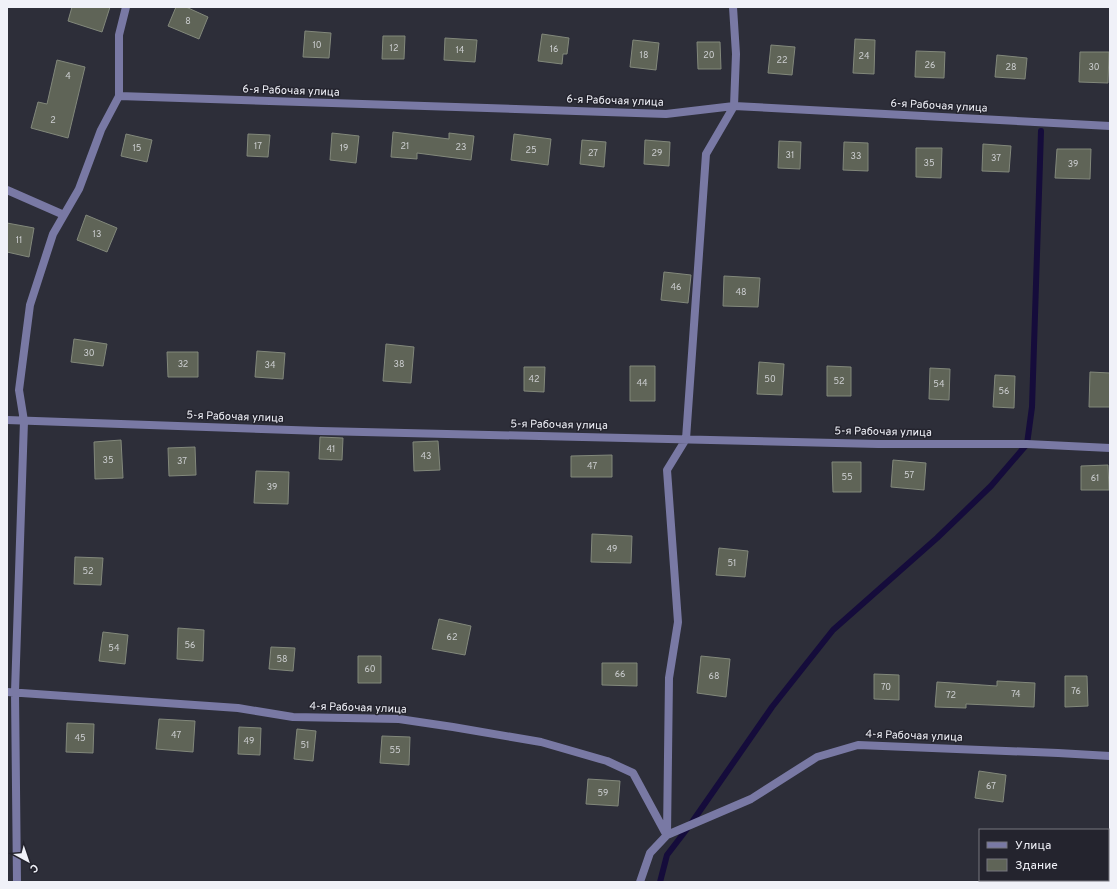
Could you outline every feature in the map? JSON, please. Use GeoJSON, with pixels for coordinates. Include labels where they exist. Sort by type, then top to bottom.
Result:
{"type":"FeatureCollection","features":[{"type":"Feature","properties":{"kind":"street"},"geometry":{"type":"LineString","coordinates":[[17,882],[11,692],[24,421],[19,390],[30,306],[53,234],[79,189],[101,130],[119,96],[119,35],[126,7]]}},
{"type":"Feature","properties":{"kind":"street"},"geometry":{"type":"LineString","coordinates":[[667,835],[669,678],[678,622],[667,470],[686,439],[706,154],[734,106],[736,54],[733,7]]}},
{"type":"Feature","properties":{"kind":"street","name":"6-я Рабочая улица"},"geometry":{"type":"LineString","coordinates":[[119,96],[666,114],[734,106],[1110,126]]}},
{"type":"Feature","properties":{"kind":"street"},"geometry":{"type":"LineString","coordinates":[[7,190],[64,215]]}},
{"type":"Feature","properties":{"kind":"street","name":"5-я Рабочая улица"},"geometry":{"type":"LineString","coordinates":[[7,420],[321,431],[878,444],[1028,444],[1110,448]]}},
{"type":"Feature","properties":{"kind":"street","name":"4-я Рабочая улица"},"geometry":{"type":"LineString","coordinates":[[11,692],[238,708],[293,717],[399,719],[541,742],[607,761],[632,773],[667,835]]}},
{"type":"Feature","properties":{"kind":"street","name":"4-я Рабочая улица"},"geometry":{"type":"LineString","coordinates":[[640,882],[650,853],[667,835],[751,799],[816,757],[858,745],[1110,756]]}},
{"type":"Feature","properties":{"kind":"building"},"geometry":{"type":"Polygon","coordinates":[[[72,7],[110,7],[102,32],[68,21],[72,7]]]}},
{"type":"Feature","properties":{"kind":"building"},"geometry":{"type":"Polygon","coordinates":[[[176,7],[186,7],[208,17],[199,39],[168,26],[176,7]]]}},
{"type":"Feature","properties":{"kind":"building"},"geometry":{"type":"Polygon","coordinates":[[[305,31],[331,33],[329,58],[303,57],[305,31]]]}},
{"type":"Feature","properties":{"kind":"building"},"geometry":{"type":"Polygon","coordinates":[[[542,34],[569,38],[567,54],[563,54],[562,64],[538,61],[542,34]]]}},
{"type":"Feature","properties":{"kind":"building"},"geometry":{"type":"Polygon","coordinates":[[[383,36],[405,36],[404,59],[382,59],[383,36]]]}},
{"type":"Feature","properties":{"kind":"building"},"geometry":{"type":"Polygon","coordinates":[[[445,38],[477,40],[475,62],[444,60],[445,38]]]}},
{"type":"Feature","properties":{"kind":"building"},"geometry":{"type":"Polygon","coordinates":[[[855,39],[875,40],[874,74],[853,73],[855,39]]]}},
{"type":"Feature","properties":{"kind":"building"},"geometry":{"type":"Polygon","coordinates":[[[633,40],[659,43],[656,70],[630,67],[633,40]]]}},
{"type":"Feature","properties":{"kind":"building"},"geometry":{"type":"Polygon","coordinates":[[[697,42],[720,42],[721,69],[698,69],[697,42]]]}},
{"type":"Feature","properties":{"kind":"building"},"geometry":{"type":"Polygon","coordinates":[[[771,45],[795,47],[792,75],[768,73],[771,45]]]}},
{"type":"Feature","properties":{"kind":"building"},"geometry":{"type":"Polygon","coordinates":[[[916,51],[945,52],[944,78],[915,77],[916,51]]]}},
{"type":"Feature","properties":{"kind":"building"},"geometry":{"type":"Polygon","coordinates":[[[1080,52],[1109,52],[1108,83],[1079,82],[1080,52]]]}},
{"type":"Feature","properties":{"kind":"building"},"geometry":{"type":"Polygon","coordinates":[[[997,55],[1027,58],[1025,79],[995,77],[997,55]]]}},
{"type":"Feature","properties":{"kind":"building"},"geometry":{"type":"Polygon","coordinates":[[[57,60],[85,67],[68,138],[31,128],[38,102],[47,104],[57,60]]]}},
{"type":"Feature","properties":{"kind":"building"},"geometry":{"type":"Polygon","coordinates":[[[393,132],[449,139],[449,133],[474,136],[471,160],[417,153],[417,159],[391,157],[393,132]]]}},
{"type":"Feature","properties":{"kind":"building"},"geometry":{"type":"Polygon","coordinates":[[[332,133],[359,136],[356,163],[330,160],[332,133]]]}},
{"type":"Feature","properties":{"kind":"building"},"geometry":{"type":"Polygon","coordinates":[[[126,134],[152,140],[147,162],[121,156],[126,134]]]}},
{"type":"Feature","properties":{"kind":"building"},"geometry":{"type":"Polygon","coordinates":[[[248,134],[270,135],[268,157],[247,156],[248,134]]]}},
{"type":"Feature","properties":{"kind":"building"},"geometry":{"type":"Polygon","coordinates":[[[514,134],[551,139],[548,165],[511,160],[514,134]]]}},
{"type":"Feature","properties":{"kind":"building"},"geometry":{"type":"Polygon","coordinates":[[[582,140],[606,142],[604,167],[580,164],[582,140]]]}},
{"type":"Feature","properties":{"kind":"building"},"geometry":{"type":"Polygon","coordinates":[[[645,140],[670,142],[669,166],[644,164],[645,140]]]}},
{"type":"Feature","properties":{"kind":"building"},"geometry":{"type":"Polygon","coordinates":[[[779,141],[801,142],[800,169],[778,168],[779,141]]]}},
{"type":"Feature","properties":{"kind":"building"},"geometry":{"type":"Polygon","coordinates":[[[844,142],[868,143],[868,171],[843,170],[844,142]]]}},
{"type":"Feature","properties":{"kind":"building"},"geometry":{"type":"Polygon","coordinates":[[[983,144],[1011,146],[1009,172],[982,171],[983,144]]]}},
{"type":"Feature","properties":{"kind":"building"},"geometry":{"type":"Polygon","coordinates":[[[916,148],[942,148],[941,178],[916,177],[916,148]]]}},
{"type":"Feature","properties":{"kind":"building"},"geometry":{"type":"Polygon","coordinates":[[[1057,149],[1091,149],[1090,179],[1055,178],[1057,149]]]}},
{"type":"Feature","properties":{"kind":"building"},"geometry":{"type":"Polygon","coordinates":[[[86,215],[117,228],[107,252],[77,240],[86,215]]]}},
{"type":"Feature","properties":{"kind":"building"},"geometry":{"type":"Polygon","coordinates":[[[7,223],[34,228],[29,257],[7,252],[7,223]]]}},
{"type":"Feature","properties":{"kind":"building"},"geometry":{"type":"Polygon","coordinates":[[[664,272],[691,275],[688,303],[661,300],[664,272]]]}},
{"type":"Feature","properties":{"kind":"building"},"geometry":{"type":"Polygon","coordinates":[[[724,276],[760,278],[758,307],[723,306],[724,276]]]}},
{"type":"Feature","properties":{"kind":"building"},"geometry":{"type":"Polygon","coordinates":[[[74,339],[107,344],[103,366],[71,362],[74,339]]]}},
{"type":"Feature","properties":{"kind":"building"},"geometry":{"type":"Polygon","coordinates":[[[386,344],[414,347],[411,383],[383,381],[386,344]]]}},
{"type":"Feature","properties":{"kind":"building"},"geometry":{"type":"Polygon","coordinates":[[[257,351],[285,353],[283,379],[255,377],[257,351]]]}},
{"type":"Feature","properties":{"kind":"building"},"geometry":{"type":"Polygon","coordinates":[[[167,352],[198,352],[198,377],[168,377],[167,352]]]}},
{"type":"Feature","properties":{"kind":"building"},"geometry":{"type":"Polygon","coordinates":[[[759,362],[784,364],[782,395],[757,394],[759,362]]]}},
{"type":"Feature","properties":{"kind":"building"},"geometry":{"type":"Polygon","coordinates":[[[630,366],[655,366],[655,401],[630,401],[630,366]]]}},
{"type":"Feature","properties":{"kind":"building"},"geometry":{"type":"Polygon","coordinates":[[[827,366],[851,367],[851,396],[827,396],[827,366]]]}},
{"type":"Feature","properties":{"kind":"building"},"geometry":{"type":"Polygon","coordinates":[[[524,367],[545,367],[544,392],[524,391],[524,367]]]}},
{"type":"Feature","properties":{"kind":"building"},"geometry":{"type":"Polygon","coordinates":[[[930,368],[950,369],[949,400],[929,399],[930,368]]]}},
{"type":"Feature","properties":{"kind":"building"},"geometry":{"type":"Polygon","coordinates":[[[1090,372],[1110,373],[1110,407],[1089,407],[1090,372]]]}},
{"type":"Feature","properties":{"kind":"building"},"geometry":{"type":"Polygon","coordinates":[[[995,375],[1015,376],[1014,408],[993,407],[995,375]]]}},
{"type":"Feature","properties":{"kind":"building"},"geometry":{"type":"Polygon","coordinates":[[[320,437],[343,438],[342,460],[319,459],[320,437]]]}},
{"type":"Feature","properties":{"kind":"building"},"geometry":{"type":"Polygon","coordinates":[[[121,440],[123,478],[95,479],[94,442],[121,440]]]}},
{"type":"Feature","properties":{"kind":"building"},"geometry":{"type":"Polygon","coordinates":[[[438,441],[440,470],[414,471],[413,442],[438,441]]]}},
{"type":"Feature","properties":{"kind":"building"},"geometry":{"type":"Polygon","coordinates":[[[195,447],[196,475],[169,476],[168,448],[195,447]]]}},
{"type":"Feature","properties":{"kind":"building"},"geometry":{"type":"Polygon","coordinates":[[[612,455],[612,477],[571,477],[571,456],[612,455]]]}},
{"type":"Feature","properties":{"kind":"building"},"geometry":{"type":"Polygon","coordinates":[[[893,460],[926,463],[924,490],[891,487],[893,460]]]}},
{"type":"Feature","properties":{"kind":"building"},"geometry":{"type":"Polygon","coordinates":[[[832,462],[861,462],[861,492],[833,492],[832,462]]]}},
{"type":"Feature","properties":{"kind":"building"},"geometry":{"type":"Polygon","coordinates":[[[1108,465],[1109,490],[1081,490],[1081,466],[1108,465]]]}},
{"type":"Feature","properties":{"kind":"building"},"geometry":{"type":"Polygon","coordinates":[[[256,471],[289,472],[288,504],[254,503],[256,471]]]}},
{"type":"Feature","properties":{"kind":"building"},"geometry":{"type":"Polygon","coordinates":[[[592,534],[632,536],[631,563],[591,562],[592,534]]]}},
{"type":"Feature","properties":{"kind":"building"},"geometry":{"type":"Polygon","coordinates":[[[719,548],[748,551],[745,577],[716,575],[719,548]]]}},
{"type":"Feature","properties":{"kind":"building"},"geometry":{"type":"Polygon","coordinates":[[[75,557],[103,558],[101,585],[74,584],[75,557]]]}},
{"type":"Feature","properties":{"kind":"building"},"geometry":{"type":"Polygon","coordinates":[[[439,619],[471,626],[465,655],[432,649],[439,619]]]}},
{"type":"Feature","properties":{"kind":"building"},"geometry":{"type":"Polygon","coordinates":[[[178,628],[204,630],[203,661],[177,659],[178,628]]]}},
{"type":"Feature","properties":{"kind":"building"},"geometry":{"type":"Polygon","coordinates":[[[103,632],[128,635],[125,664],[99,661],[103,632]]]}},
{"type":"Feature","properties":{"kind":"building"},"geometry":{"type":"Polygon","coordinates":[[[271,647],[295,648],[293,671],[269,669],[271,647]]]}},
{"type":"Feature","properties":{"kind":"building"},"geometry":{"type":"Polygon","coordinates":[[[358,656],[381,656],[381,683],[358,683],[358,656]]]}},
{"type":"Feature","properties":{"kind":"building"},"geometry":{"type":"Polygon","coordinates":[[[701,656],[730,659],[726,697],[697,693],[701,656]]]}},
{"type":"Feature","properties":{"kind":"building"},"geometry":{"type":"Polygon","coordinates":[[[602,663],[637,663],[637,686],[602,685],[602,663]]]}},
{"type":"Feature","properties":{"kind":"building"},"geometry":{"type":"Polygon","coordinates":[[[874,674],[899,675],[899,700],[874,699],[874,674]]]}},
{"type":"Feature","properties":{"kind":"building"},"geometry":{"type":"Polygon","coordinates":[[[1065,676],[1087,676],[1088,706],[1065,707],[1065,676]]]}},
{"type":"Feature","properties":{"kind":"building"},"geometry":{"type":"Polygon","coordinates":[[[997,681],[1035,683],[1034,707],[966,704],[966,708],[935,707],[937,682],[997,686],[997,681]]]}},
{"type":"Feature","properties":{"kind":"building"},"geometry":{"type":"Polygon","coordinates":[[[159,719],[195,721],[193,752],[156,749],[159,719]]]}},
{"type":"Feature","properties":{"kind":"building"},"geometry":{"type":"Polygon","coordinates":[[[67,723],[94,724],[93,753],[66,752],[67,723]]]}},
{"type":"Feature","properties":{"kind":"building"},"geometry":{"type":"Polygon","coordinates":[[[239,727],[261,728],[260,755],[238,754],[239,727]]]}},
{"type":"Feature","properties":{"kind":"building"},"geometry":{"type":"Polygon","coordinates":[[[297,729],[316,731],[313,761],[294,759],[297,729]]]}},
{"type":"Feature","properties":{"kind":"building"},"geometry":{"type":"Polygon","coordinates":[[[382,736],[410,737],[409,765],[380,763],[382,736]]]}},
{"type":"Feature","properties":{"kind":"building"},"geometry":{"type":"Polygon","coordinates":[[[979,771],[1006,775],[1003,802],[975,798],[979,771]]]}},
{"type":"Feature","properties":{"kind":"building"},"geometry":{"type":"Polygon","coordinates":[[[588,779],[620,781],[618,806],[586,804],[588,779]]]}},
{"type":"Feature","properties":{"kind":"waterway"},"geometry":{"type":"LineString","coordinates":[[660,882],[667,855],[690,825],[772,707],[833,630],[937,538],[991,486],[1027,444],[1032,407],[1041,131]]}}]}
